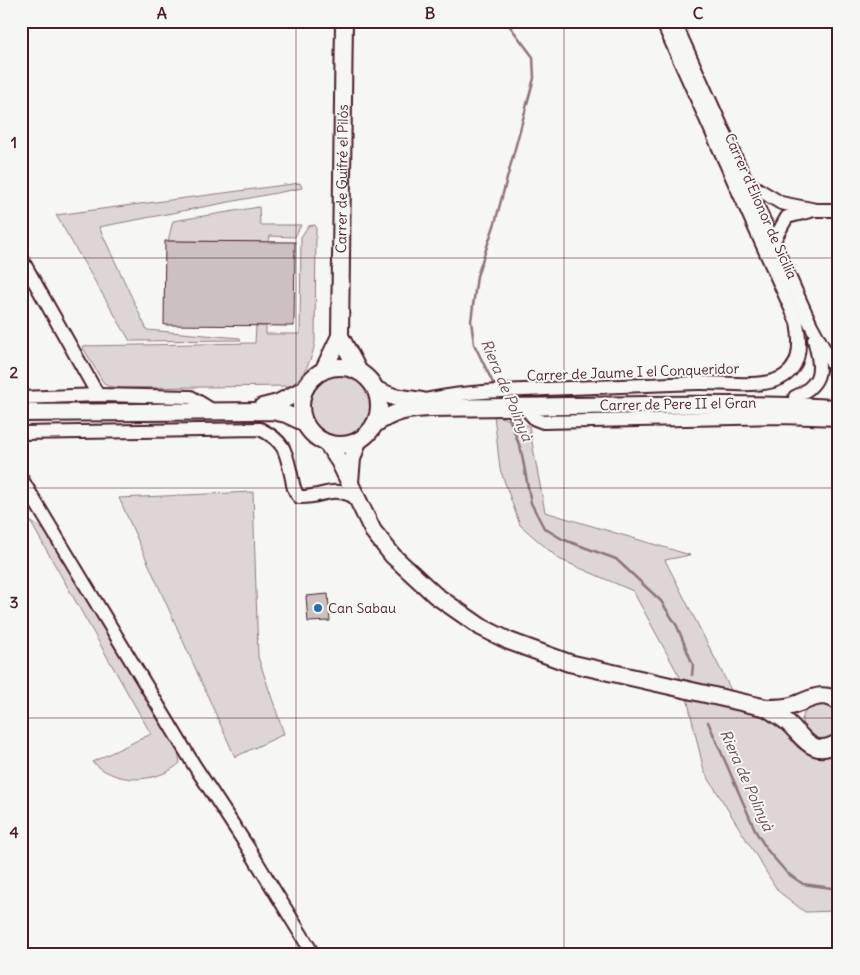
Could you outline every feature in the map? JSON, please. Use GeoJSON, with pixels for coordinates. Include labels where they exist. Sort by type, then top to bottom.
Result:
{"type":"FeatureCollection","features":[{"type":"Feature","properties":{"kind":"main road","name":"Carrer de Guifré el Pilós"},"geometry":{"type":"LineString","coordinates":[[324,369],[340,336],[344,21]]}},
{"type":"Feature","properties":{"kind":"main road","name":"Carrer de Guifré el Pilós"},"geometry":{"type":"LineString","coordinates":[[340,336],[359,372]]}},
{"type":"Feature","properties":{"kind":"main road"},"geometry":{"type":"LineString","coordinates":[[302,422],[301,400],[304,389],[315,375],[324,369],[343,367],[359,372],[370,380],[376,390],[379,407],[375,424]]}},
{"type":"Feature","properties":{"kind":"main road"},"geometry":{"type":"LineString","coordinates":[[252,410],[278,402],[304,389]]}},
{"type":"Feature","properties":{"kind":"main road"},"geometry":{"type":"LineString","coordinates":[[376,390],[394,397],[420,401],[494,405],[717,405],[839,408]]}},
{"type":"Feature","properties":{"kind":"main road"},"geometry":{"type":"LineString","coordinates":[[518,405],[656,396],[747,395],[839,398]]}},
{"type":"Feature","properties":{"kind":"main road"},"geometry":{"type":"LineString","coordinates":[[21,413],[212,410],[279,412],[302,422],[312,434],[327,443],[337,445],[358,441],[375,424],[395,412],[494,405]]}},
{"type":"Feature","properties":{"kind":"main road"},"geometry":{"type":"LineString","coordinates":[[347,477],[358,441]]}},
{"type":"Feature","properties":{"kind":"main road"},"geometry":{"type":"LineString","coordinates":[[327,443],[347,477],[374,531],[400,563],[435,595],[481,627],[509,641],[569,663],[767,708],[791,706],[817,696],[826,696],[839,702]]}},
{"type":"Feature","properties":{"kind":"main road"},"geometry":{"type":"LineString","coordinates":[[801,738],[796,730],[795,721],[801,705],[808,699]]}},
{"type":"Feature","properties":{"kind":"main road"},"geometry":{"type":"LineString","coordinates":[[767,708],[787,722],[808,744],[816,748],[833,746],[839,742]]}},
{"type":"Feature","properties":{"kind":"street","name":"Carrer d'Elionor de Sicilia"},"geometry":{"type":"LineString","coordinates":[[662,21],[797,322],[801,343],[794,367],[777,380],[756,383]]}},
{"type":"Feature","properties":{"kind":"street","name":"Carrer d'Elionor de Sicilia"},"geometry":{"type":"LineString","coordinates":[[674,21],[811,324],[834,367],[839,371]]}},
{"type":"Feature","properties":{"kind":"street"},"geometry":{"type":"LineString","coordinates":[[746,182],[781,203],[816,210],[839,210]]}},
{"type":"Feature","properties":{"kind":"street"},"geometry":{"type":"LineString","coordinates":[[773,242],[787,217],[816,210]]}},
{"type":"Feature","properties":{"kind":"street"},"geometry":{"type":"LineString","coordinates":[[21,258],[98,395]]}},
{"type":"Feature","properties":{"kind":"street","name":"Carrer d'Elionor de Sicilia"},"geometry":{"type":"LineString","coordinates":[[795,397],[814,385],[818,375],[820,365],[811,324]]}},
{"type":"Feature","properties":{"kind":"street","name":"Carrer de Jaume I el Conqueridor"},"geometry":{"type":"LineString","coordinates":[[420,401],[443,395],[517,390],[702,383],[756,383]]}},
{"type":"Feature","properties":{"kind":"street"},"geometry":{"type":"LineString","coordinates":[[21,398],[98,395],[192,397],[212,410]]}},
{"type":"Feature","properties":{"kind":"street","name":"Carrer de Pere II el Gran"},"geometry":{"type":"LineString","coordinates":[[518,405],[535,419],[543,422],[782,417],[839,418]]}},
{"type":"Feature","properties":{"kind":"street"},"geometry":{"type":"LineString","coordinates":[[21,433],[260,430],[280,441],[286,451],[294,491],[299,497],[311,498],[325,492],[347,477]]}},
{"type":"Feature","properties":{"kind":"street"},"geometry":{"type":"LineString","coordinates":[[21,478],[194,765],[314,954]]}},
{"type":"Feature","properties":{"kind":"street"},"geometry":{"type":"LineString","coordinates":[[325,492],[339,491],[357,498]]}},
{"type":"Feature","properties":{"kind":"shaded area"},"geometry":{"type":"Polygon","coordinates":[[[300,183],[302,188],[99,227],[147,330],[240,338],[241,340],[130,341],[56,215],[300,183]]]}},
{"type":"Feature","properties":{"kind":"shaded area"},"geometry":{"type":"Polygon","coordinates":[[[259,207],[260,225],[301,225],[295,237],[270,236],[269,242],[168,241],[173,221],[259,207]]]}},
{"type":"Feature","properties":{"kind":"shaded area"},"geometry":{"type":"Polygon","coordinates":[[[315,225],[315,342],[307,366],[291,386],[120,388],[107,386],[103,382],[82,346],[255,343],[256,326],[266,326],[266,334],[300,334],[301,237],[308,226],[315,225]]]}},
{"type":"Feature","properties":{"kind":"shaded area"},"geometry":{"type":"Polygon","coordinates":[[[332,367],[348,367],[362,373],[373,384],[379,398],[379,414],[373,428],[362,439],[348,445],[332,445],[318,439],[307,428],[301,414],[301,398],[307,384],[318,373],[332,367]]]}},
{"type":"Feature","properties":{"kind":"shaded area"},"geometry":{"type":"Polygon","coordinates":[[[494,415],[529,426],[545,512],[690,555],[665,560],[733,694],[683,683],[633,591],[559,559],[520,525],[500,469],[494,415]]]}},
{"type":"Feature","properties":{"kind":"shaded area"},"geometry":{"type":"Polygon","coordinates":[[[253,492],[258,657],[284,734],[235,757],[119,498],[253,492]]]}},
{"type":"Feature","properties":{"kind":"shaded area"},"geometry":{"type":"Polygon","coordinates":[[[30,521],[48,533],[160,724],[174,741],[180,763],[165,773],[146,778],[127,778],[107,772],[92,762],[151,734],[30,521]]]}},
{"type":"Feature","properties":{"kind":"shaded area"},"geometry":{"type":"Polygon","coordinates":[[[687,698],[741,709],[771,718],[777,721],[795,743],[805,751],[818,753],[839,750],[839,911],[805,912],[778,891],[704,771],[687,698]]]}},
{"type":"Feature","properties":{"kind":"shaded area"},"geometry":{"type":"Polygon","coordinates":[[[820,704],[827,705],[833,709],[837,715],[837,729],[833,735],[827,739],[820,740],[813,739],[807,735],[803,729],[802,722],[803,715],[807,709],[813,705],[820,704]]]}},
{"type":"Feature","properties":{"kind":"building"},"geometry":{"type":"Polygon","coordinates":[[[165,241],[295,242],[294,326],[164,325],[165,241]]]}},
{"type":"Feature","properties":{"kind":"building","name":"Can Sabau"},"geometry":{"type":"Polygon","coordinates":[[[328,594],[330,621],[308,622],[306,596],[328,594]]]}},
{"type":"Feature","properties":{"kind":"waterway","name":"Riera de Polinyà"},"geometry":{"type":"LineString","coordinates":[[495,387],[474,344],[471,321],[477,276],[495,223],[534,78],[533,57],[506,21]]}},
{"type":"Feature","properties":{"kind":"waterway","name":"Riera de Polinyà"},"geometry":{"type":"LineString","coordinates":[[507,412],[521,450],[531,503],[544,528],[562,539],[616,559],[661,601],[677,626],[693,665],[692,675]]}},
{"type":"Feature","properties":{"kind":"waterway","name":"Riera de Polinyà"},"geometry":{"type":"LineString","coordinates":[[708,722],[756,832],[768,851],[787,873],[803,884],[839,889]]}},
{"type":"Feature","properties":{"kind":"place","name":"Can Sabau"},"geometry":{"type":"Point","coordinates":[318,608]}}]}
